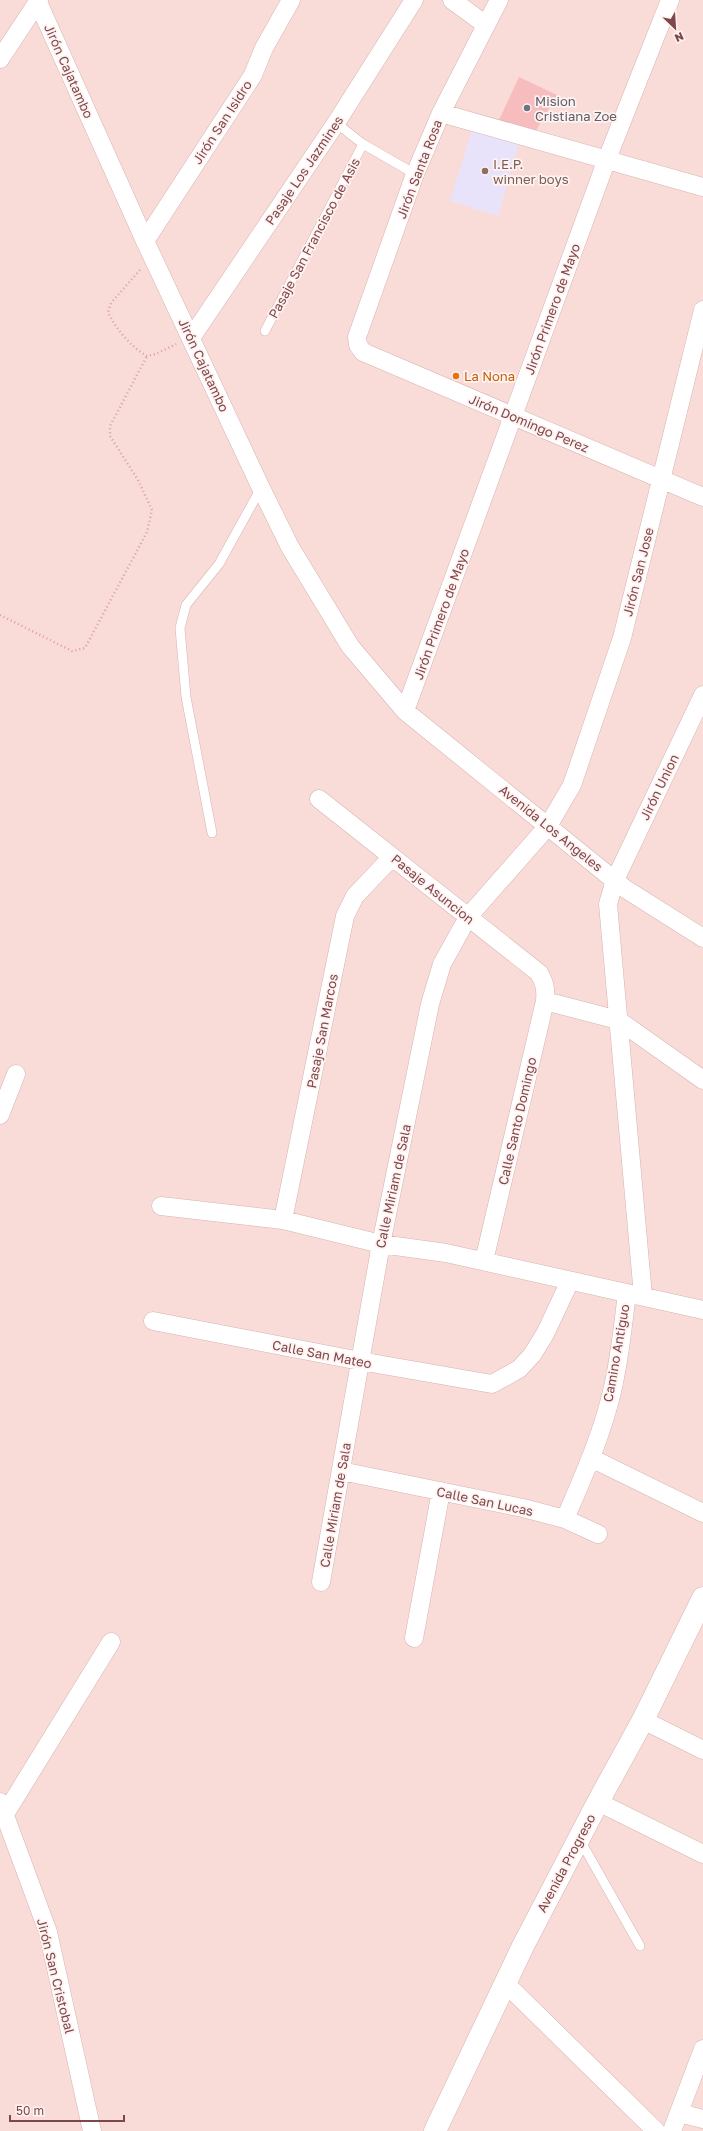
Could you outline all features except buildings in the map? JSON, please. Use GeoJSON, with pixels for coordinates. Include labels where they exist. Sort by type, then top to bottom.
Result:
{"type":"FeatureCollection","features":[{"type":"Feature","properties":{"kind":"street","name":"Jirón San Isidro"},"geometry":{"type":"LineString","coordinates":[[149,248],[253,75],[264,48],[291,0]]}},
{"type":"Feature","properties":{"kind":"street","name":"Pasaje Los Jazmines"},"geometry":{"type":"LineString","coordinates":[[191,338],[336,123],[414,0]]}},
{"type":"Feature","properties":{"kind":"street"},"geometry":{"type":"LineString","coordinates":[[452,0],[486,25]]}},
{"type":"Feature","properties":{"kind":"street","name":"Jirón Santa Rosa"},"geometry":{"type":"LineString","coordinates":[[358,346],[357,338],[415,174],[441,113],[499,0]]}},
{"type":"Feature","properties":{"kind":"street","name":"Jirón Primero de Mayo"},"geometry":{"type":"LineString","coordinates":[[405,710],[607,159],[670,0]]}},
{"type":"Feature","properties":{"kind":"street","name":"Jirón Cajatambo"},"geometry":{"type":"LineString","coordinates":[[38,1],[149,248],[290,547],[350,646],[405,710]]}},
{"type":"Feature","properties":{"kind":"street"},"geometry":{"type":"LineString","coordinates":[[0,59],[38,1]]}},
{"type":"Feature","properties":{"kind":"street"},"geometry":{"type":"LineString","coordinates":[[441,113],[703,187]]}},
{"type":"Feature","properties":{"kind":"street","name":"Jirón San Jose"},"geometry":{"type":"LineString","coordinates":[[548,826],[572,785],[622,638],[703,310]]}},
{"type":"Feature","properties":{"kind":"street","name":"Jirón Domingo Perez"},"geometry":{"type":"LineString","coordinates":[[358,346],[363,352],[514,415],[703,497]]}},
{"type":"Feature","properties":{"kind":"street","name":"Jirón Union"},"geometry":{"type":"LineString","coordinates":[[618,1020],[608,904],[615,880],[703,695]]}},
{"type":"Feature","properties":{"kind":"street","name":"Avenida Los Angeles"},"geometry":{"type":"LineString","coordinates":[[405,710],[615,880],[703,938]]}},
{"type":"Feature","properties":{"kind":"street","name":"Pasaje Asuncion"},"geometry":{"type":"LineString","coordinates":[[319,799],[539,973],[544,981]]}},
{"type":"Feature","properties":{"kind":"street","name":"Calle Miriam de Sala"},"geometry":{"type":"LineString","coordinates":[[321,1582],[380,1244],[430,1004],[442,964],[468,917],[548,826]]}},
{"type":"Feature","properties":{"kind":"street","name":"Pasaje San Marcos"},"geometry":{"type":"LineString","coordinates":[[284,1220],[345,916],[355,896],[392,856]]}},
{"type":"Feature","properties":{"kind":"street","name":"Calle Santo Domingo"},"geometry":{"type":"LineString","coordinates":[[484,1261],[545,1001],[546,988],[544,981]]}},
{"type":"Feature","properties":{"kind":"street"},"geometry":{"type":"LineString","coordinates":[[545,1001],[618,1020],[703,1080]]}},
{"type":"Feature","properties":{"kind":"street","name":"Camino Antiguo"},"geometry":{"type":"LineString","coordinates":[[591,1458],[613,1388],[623,1330],[635,1295],[618,1020]]}},
{"type":"Feature","properties":{"kind":"street"},"geometry":{"type":"LineString","coordinates":[[0,1115],[16,1074]]}},
{"type":"Feature","properties":{"kind":"street"},"geometry":{"type":"LineString","coordinates":[[161,1206],[284,1220],[380,1244],[446,1253],[703,1310]]}},
{"type":"Feature","properties":{"kind":"street","name":"Calle San Mateo"},"geometry":{"type":"LineString","coordinates":[[153,1321],[360,1361],[492,1384],[519,1368],[532,1355],[545,1334],[570,1281]]}},
{"type":"Feature","properties":{"kind":"street"},"geometry":{"type":"LineString","coordinates":[[565,1519],[591,1458],[703,1513]]}},
{"type":"Feature","properties":{"kind":"street","name":"Calle San Lucas"},"geometry":{"type":"LineString","coordinates":[[341,1471],[523,1508],[565,1519],[598,1534]]}},
{"type":"Feature","properties":{"kind":"street"},"geometry":{"type":"LineString","coordinates":[[414,1638],[440,1490]]}},
{"type":"Feature","properties":{"kind":"street","name":"Avenida Progreso"},"geometry":{"type":"LineString","coordinates":[[435,2131],[505,1983],[598,1802],[644,1720],[703,1598]]}},
{"type":"Feature","properties":{"kind":"street"},"geometry":{"type":"LineString","coordinates":[[2,1808],[111,1642]]}},
{"type":"Feature","properties":{"kind":"street"},"geometry":{"type":"LineString","coordinates":[[644,1720],[703,1750]]}},
{"type":"Feature","properties":{"kind":"street"},"geometry":{"type":"LineString","coordinates":[[598,1802],[703,1854]]}},
{"type":"Feature","properties":{"kind":"street","name":"Jirón San Cristobal"},"geometry":{"type":"LineString","coordinates":[[2,1808],[48,1932],[92,2131]]}},
{"type":"Feature","properties":{"kind":"street"},"geometry":{"type":"LineString","coordinates":[[505,1983],[656,2131]]}},
{"type":"Feature","properties":{"kind":"street"},"geometry":{"type":"LineString","coordinates":[[672,2131],[703,2049]]}},
{"type":"Feature","properties":{"kind":"street"},"geometry":{"type":"LineString","coordinates":[[679,2113],[703,2120]]}},
{"type":"Feature","properties":{"kind":"lane"},"geometry":{"type":"LineString","coordinates":[[336,123],[363,144],[415,174]]}},
{"type":"Feature","properties":{"kind":"lane","name":"Pasaje San Francisco de Asis"},"geometry":{"type":"LineString","coordinates":[[265,331],[363,144]]}},
{"type":"Feature","properties":{"kind":"lane"},"geometry":{"type":"LineString","coordinates":[[212,833],[186,697],[180,628],[186,605],[219,564],[261,488]]}},
{"type":"Feature","properties":{"kind":"lane"},"geometry":{"type":"LineString","coordinates":[[580,1839],[640,1946]]}},
{"type":"Feature","properties":{"kind":"path"},"geometry":{"type":"LineString","coordinates":[[149,248],[111,303],[108,312],[112,321],[140,352],[147,356],[156,354],[191,338]]}},
{"type":"Feature","properties":{"kind":"path"},"geometry":{"type":"LineString","coordinates":[[0,615],[72,651],[85,648],[147,532],[152,510],[138,480],[110,436],[110,426],[147,356]]}},
{"type":"Feature","properties":{"kind":"shaded area"},"geometry":{"type":"Polygon","coordinates":[[[0,0],[703,0],[703,2131],[0,2131],[0,0]]]}},
{"type":"Feature","properties":{"kind":"shaded area","name":"I.E.P. winner boys"},"geometry":{"type":"Polygon","coordinates":[[[472,130],[519,142],[498,216],[450,201],[472,130]]]}},
{"type":"Feature","properties":{"kind":"place","name":"Mision Cristiana Zoe"},"geometry":{"type":"Point","coordinates":[527,108]}},
{"type":"Feature","properties":{"kind":"place","name":"I.E.P. winner boys"},"geometry":{"type":"Point","coordinates":[485,171]}},
{"type":"Feature","properties":{"kind":"place","name":"La Nona"},"geometry":{"type":"Point","coordinates":[456,376]}}]}
